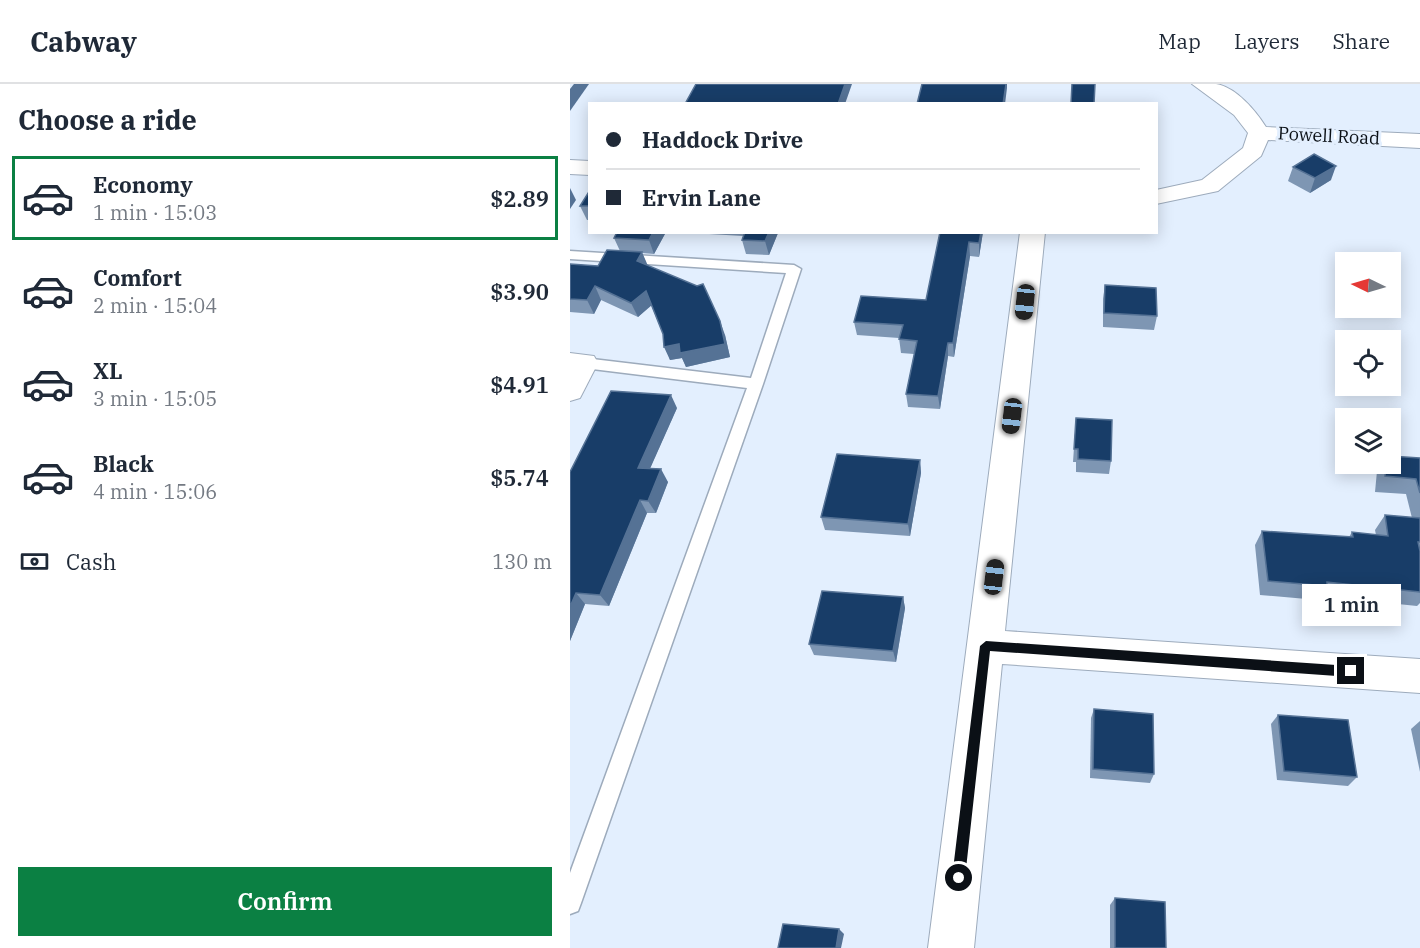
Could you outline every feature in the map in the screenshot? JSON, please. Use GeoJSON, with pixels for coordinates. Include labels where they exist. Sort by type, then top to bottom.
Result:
{"type":"FeatureCollection","features":[{"type":"Feature","properties":{"kind":"street"},"geometry":{"type":"LineString","coordinates":[[1202,84],[1225,96],[1251,117],[1259,132]]}},
{"type":"Feature","properties":{"kind":"street","name":"Powell Road"},"geometry":{"type":"LineString","coordinates":[[1158,197],[1210,186],[1253,151],[1259,132],[1420,141]]}},
{"type":"Feature","properties":{"kind":"street"},"geometry":{"type":"LineString","coordinates":[[570,167],[588,168]]}},
{"type":"Feature","properties":{"kind":"street"},"geometry":{"type":"LineString","coordinates":[[951,948],[1033,234]]}},
{"type":"Feature","properties":{"kind":"street"},"geometry":{"type":"LineString","coordinates":[[570,390],[577,363]]}},
{"type":"Feature","properties":{"kind":"street"},"geometry":{"type":"LineString","coordinates":[[986,646],[1420,676]]}},
{"type":"Feature","properties":{"kind":"lane"},"geometry":{"type":"LineString","coordinates":[[570,255],[794,269],[756,384],[570,903]]}},
{"type":"Feature","properties":{"kind":"lane"},"geometry":{"type":"LineString","coordinates":[[577,363],[756,384]]}},
{"type":"Feature","properties":{"kind":"building"},"geometry":{"type":"Polygon","coordinates":[[[696,84],[845,84],[839,102],[686,102],[696,84]]]}},
{"type":"Feature","properties":{"kind":"building"},"geometry":{"type":"Polygon","coordinates":[[[922,84],[1006,84],[1003,102],[918,102],[922,84]]]}},
{"type":"Feature","properties":{"kind":"building"},"geometry":{"type":"Polygon","coordinates":[[[1072,84],[1095,84],[1094,102],[1071,102],[1072,84]]]}},
{"type":"Feature","properties":{"kind":"building"},"geometry":{"type":"Polygon","coordinates":[[[1314,154],[1336,166],[1315,178],[1293,167],[1314,154]]]}},
{"type":"Feature","properties":{"kind":"building"},"geometry":{"type":"Polygon","coordinates":[[[588,193],[588,206],[580,206],[588,193]]]}},
{"type":"Feature","properties":{"kind":"building"},"geometry":{"type":"Polygon","coordinates":[[[616,234],[652,234],[649,240],[614,238],[616,234]]]}},
{"type":"Feature","properties":{"kind":"building"},"geometry":{"type":"Polygon","coordinates":[[[744,234],[768,234],[765,241],[742,240],[744,234]]]}},
{"type":"Feature","properties":{"kind":"building"},"geometry":{"type":"Polygon","coordinates":[[[940,234],[981,234],[979,243],[969,242],[953,343],[948,343],[938,396],[906,394],[917,341],[899,339],[903,325],[854,322],[861,296],[926,300],[940,234]]]}},
{"type":"Feature","properties":{"kind":"building"},"geometry":{"type":"Polygon","coordinates":[[[607,250],[642,252],[637,261],[697,286],[703,284],[720,321],[725,344],[680,353],[679,344],[664,347],[663,334],[646,291],[631,303],[595,286],[587,300],[570,299],[570,264],[598,266],[607,250]]]}},
{"type":"Feature","properties":{"kind":"building"},"geometry":{"type":"Polygon","coordinates":[[[1105,285],[1156,288],[1157,316],[1104,313],[1105,285]]]}},
{"type":"Feature","properties":{"kind":"building"},"geometry":{"type":"Polygon","coordinates":[[[611,391],[671,395],[638,468],[661,469],[648,501],[640,500],[600,595],[576,593],[570,607],[570,472],[611,391]]]}},
{"type":"Feature","properties":{"kind":"building"},"geometry":{"type":"Polygon","coordinates":[[[1076,418],[1112,420],[1111,461],[1078,459],[1078,449],[1074,449],[1076,418]]]}},
{"type":"Feature","properties":{"kind":"building"},"geometry":{"type":"Polygon","coordinates":[[[837,454],[920,460],[908,524],[821,517],[837,454]]]}},
{"type":"Feature","properties":{"kind":"building"},"geometry":{"type":"Polygon","coordinates":[[[1401,457],[1420,458],[1420,493],[1416,479],[1385,476],[1385,474],[1401,474],[1401,457]]]}},
{"type":"Feature","properties":{"kind":"building"},"geometry":{"type":"Polygon","coordinates":[[[1385,515],[1420,518],[1420,542],[1418,542],[1420,592],[1327,582],[1327,586],[1268,581],[1262,531],[1353,537],[1352,532],[1388,536],[1385,515]]]}},
{"type":"Feature","properties":{"kind":"building"},"geometry":{"type":"Polygon","coordinates":[[[822,591],[903,597],[893,651],[809,644],[822,591]]]}},
{"type":"Feature","properties":{"kind":"building"},"geometry":{"type":"Polygon","coordinates":[[[1094,709],[1153,714],[1154,774],[1093,769],[1094,709]]]}},
{"type":"Feature","properties":{"kind":"building"},"geometry":{"type":"Polygon","coordinates":[[[1278,715],[1348,720],[1357,777],[1284,771],[1278,715]]]}},
{"type":"Feature","properties":{"kind":"building"},"geometry":{"type":"Polygon","coordinates":[[[1115,898],[1165,902],[1166,948],[1115,948],[1115,898]]]}},
{"type":"Feature","properties":{"kind":"building"},"geometry":{"type":"Polygon","coordinates":[[[783,924],[839,929],[836,948],[778,948],[783,924]]]}},
{"type":"Feature","properties":{"kind":"route"},"geometry":{"type":"LineString","coordinates":[[959,878],[986,646],[1351,671]]}}]}
